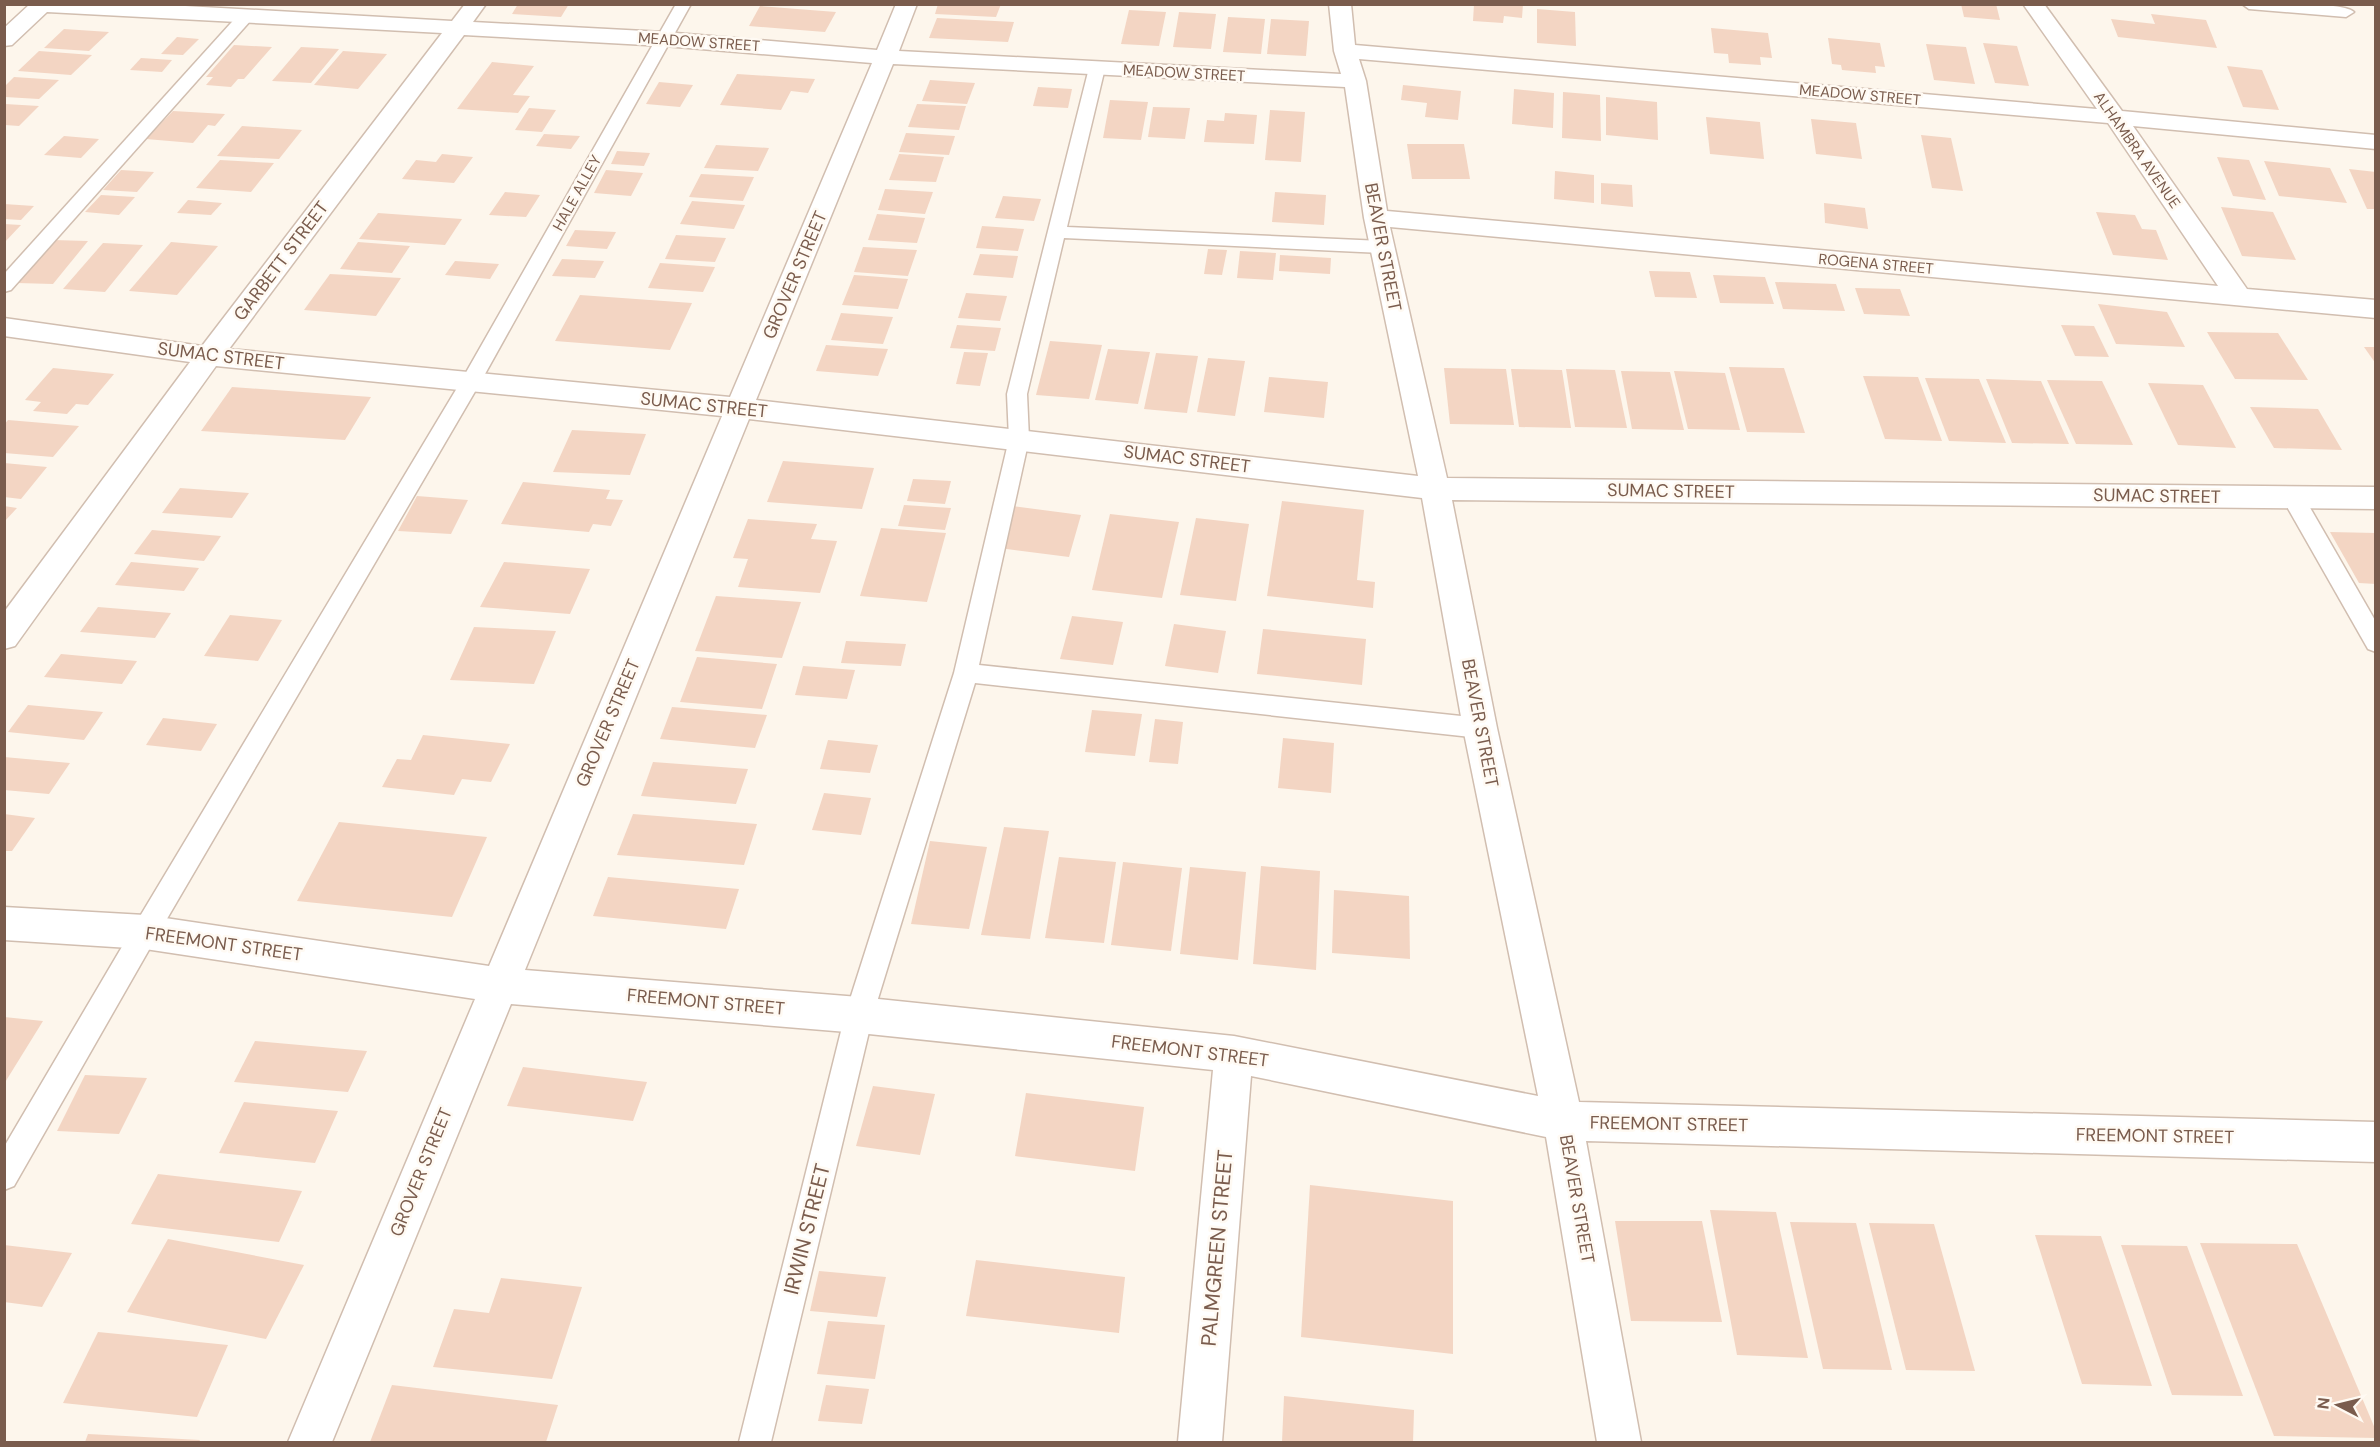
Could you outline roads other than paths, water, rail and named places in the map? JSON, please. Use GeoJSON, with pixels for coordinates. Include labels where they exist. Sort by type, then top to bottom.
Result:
{"type":"FeatureCollection","features":[{"type":"Feature","properties":{"kind":"street","name":"GARBETT STREET"},"geometry":{"type":"LineString","coordinates":[[4,637],[209,356],[476,4]]}},
{"type":"Feature","properties":{"kind":"street","name":"GROVER STREET"},"geometry":{"type":"LineString","coordinates":[[310,1443],[498,985],[907,4]]}},
{"type":"Feature","properties":{"kind":"street","name":"BEAVER STREET"},"geometry":{"type":"LineString","coordinates":[[1340,4],[1345,51],[1355,81],[1379,232],[1435,489],[1480,728],[1563,1121],[1619,1443]]}},
{"type":"Feature","properties":{"kind":"street","name":"ALHAMBRA AVENUE"},"geometry":{"type":"LineString","coordinates":[[2033,4],[2240,297]]}},
{"type":"Feature","properties":{"kind":"street","name":"MEADOW STREET"},"geometry":{"type":"LineString","coordinates":[[43,5],[664,39],[885,57],[1355,81]]}},
{"type":"Feature","properties":{"kind":"street"},"geometry":{"type":"LineString","coordinates":[[6,37],[43,5]]}},
{"type":"Feature","properties":{"kind":"street","name":"MEADOW STREET"},"geometry":{"type":"LineString","coordinates":[[1345,51],[2115,117],[2376,142]]}},
{"type":"Feature","properties":{"kind":"street","name":"ROGENA STREET"},"geometry":{"type":"LineString","coordinates":[[1379,232],[2376,309]]}},
{"type":"Feature","properties":{"kind":"street","name":"SUMAC STREET"},"geometry":{"type":"LineString","coordinates":[[4,327],[209,356],[740,408],[1435,489],[2376,498]]}},
{"type":"Feature","properties":{"kind":"street","name":"FREEMONT STREET"},"geometry":{"type":"LineString","coordinates":[[4,923],[145,932],[498,985],[859,1015],[1234,1054],[1563,1121],[2376,1142]]}},
{"type":"Feature","properties":{"kind":"street","name":"PALMGREEN STREET"},"geometry":{"type":"LineString","coordinates":[[1200,1443],[1234,1054]]}},
{"type":"Feature","properties":{"kind":"lane","name":"HALE ALLEY"},"geometry":{"type":"LineString","coordinates":[[4,1176],[145,932],[470,382],[684,4]]}},
{"type":"Feature","properties":{"kind":"lane"},"geometry":{"type":"LineString","coordinates":[[2248,4],[2346,12]]}},
{"type":"Feature","properties":{"kind":"lane"},"geometry":{"type":"LineString","coordinates":[[4,286],[246,16]]}},
{"type":"Feature","properties":{"kind":"lane","name":"IRWIN STREET"},"geometry":{"type":"LineString","coordinates":[[755,1443],[859,1015],[966,674],[1019,439],[1017,394],[1097,68]]}},
{"type":"Feature","properties":{"kind":"lane"},"geometry":{"type":"LineString","coordinates":[[1057,232],[1379,232]]}},
{"type":"Feature","properties":{"kind":"lane"},"geometry":{"type":"LineString","coordinates":[[2293,498],[2376,643]]}},
{"type":"Feature","properties":{"kind":"lane"},"geometry":{"type":"LineString","coordinates":[[966,674],[1480,728]]}}]}
